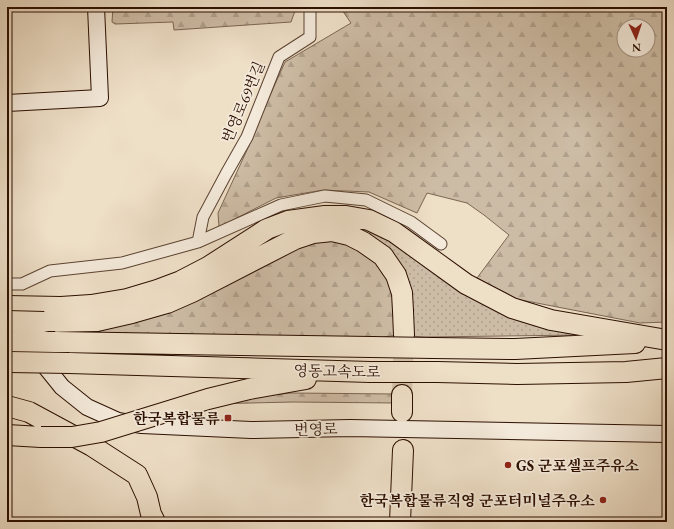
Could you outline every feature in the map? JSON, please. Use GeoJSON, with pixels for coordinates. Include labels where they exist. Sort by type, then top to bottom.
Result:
{"type":"FeatureCollection","features":[{"type":"Feature","properties":{"kind":"highway"},"geometry":{"type":"LineString","coordinates":[[7,306],[61,307],[91,305],[127,299],[180,281],[208,267],[267,229],[288,221],[325,216],[346,216],[369,220],[394,232],[466,284],[512,308],[551,320],[667,341]]}},
{"type":"Feature","properties":{"kind":"highway"},"geometry":{"type":"LineString","coordinates":[[7,320],[44,322],[97,321],[132,313],[167,303],[192,292],[295,239],[313,233],[332,232],[349,235],[363,242],[383,256],[396,275],[402,292],[404,335]]}},
{"type":"Feature","properties":{"kind":"highway","name":"영동고속도로"},"geometry":{"type":"LineString","coordinates":[[7,341],[515,349],[667,341]]}},
{"type":"Feature","properties":{"kind":"highway","name":"영동고속도로"},"geometry":{"type":"LineString","coordinates":[[9,362],[361,372],[517,374],[618,372],[667,368]]}},
{"type":"Feature","properties":{"kind":"highway"},"geometry":{"type":"LineString","coordinates":[[7,435],[72,437],[102,432],[208,398],[301,380],[361,372]]}},
{"type":"Feature","properties":{"kind":"highway"},"geometry":{"type":"LineString","coordinates":[[7,406],[30,412],[92,446],[137,475],[148,497],[151,514],[155,522]]}},
{"type":"Feature","properties":{"kind":"highway"},"geometry":{"type":"LineString","coordinates":[[400,522],[403,450]]}},
{"type":"Feature","properties":{"kind":"street"},"geometry":{"type":"LineString","coordinates":[[7,103],[100,98],[96,7]]}},
{"type":"Feature","properties":{"kind":"street","name":"번영로69번길"},"geometry":{"type":"LineString","coordinates":[[198,242],[203,217],[247,137],[279,57],[310,37],[310,7]]}},
{"type":"Feature","properties":{"kind":"street"},"geometry":{"type":"LineString","coordinates":[[7,284],[22,284],[50,270],[122,263],[198,242],[281,204],[325,196],[366,200],[410,222],[441,244]]}},
{"type":"Feature","properties":{"kind":"street","name":"번영로"},"geometry":{"type":"LineString","coordinates":[[7,320],[62,386],[87,407],[118,421],[142,425],[251,430],[350,428],[667,434]]}},
{"type":"Feature","properties":{"kind":"green space"},"geometry":{"type":"Polygon","coordinates":[[[113,7],[297,7],[291,22],[174,30],[173,22],[115,24],[112,22],[113,7]]]}},
{"type":"Feature","properties":{"kind":"green space"},"geometry":{"type":"Polygon","coordinates":[[[340,7],[667,7],[667,322],[640,323],[516,299],[477,278],[509,235],[467,203],[427,193],[417,213],[369,192],[323,190],[276,198],[219,227],[218,213],[285,62],[351,23],[340,7]]]}},
{"type":"Feature","properties":{"kind":"green space"},"geometry":{"type":"Polygon","coordinates":[[[353,225],[372,231],[581,335],[410,336],[353,225]]]}},
{"type":"Feature","properties":{"kind":"green space"},"geometry":{"type":"Polygon","coordinates":[[[336,240],[377,259],[397,292],[398,335],[378,338],[69,333],[69,328],[299,244],[336,240]]]}},
{"type":"Feature","properties":{"kind":"green space"},"geometry":{"type":"Polygon","coordinates":[[[291,393],[396,394],[396,403],[293,402],[209,404],[243,398],[291,393]]]}},
{"type":"Feature","properties":{"kind":"tunnel"},"geometry":{"type":"LineString","coordinates":[[402,395],[404,335]]}},
{"type":"Feature","properties":{"kind":"place","name":"한국복합물류"},"geometry":{"type":"Point","coordinates":[228,418]}},
{"type":"Feature","properties":{"kind":"place","name":"GS 군포셀프주유소"},"geometry":{"type":"Point","coordinates":[508,465]}},
{"type":"Feature","properties":{"kind":"place","name":"한국복합물류직영 군포터미널주유소"},"geometry":{"type":"Point","coordinates":[603,500]}}]}
